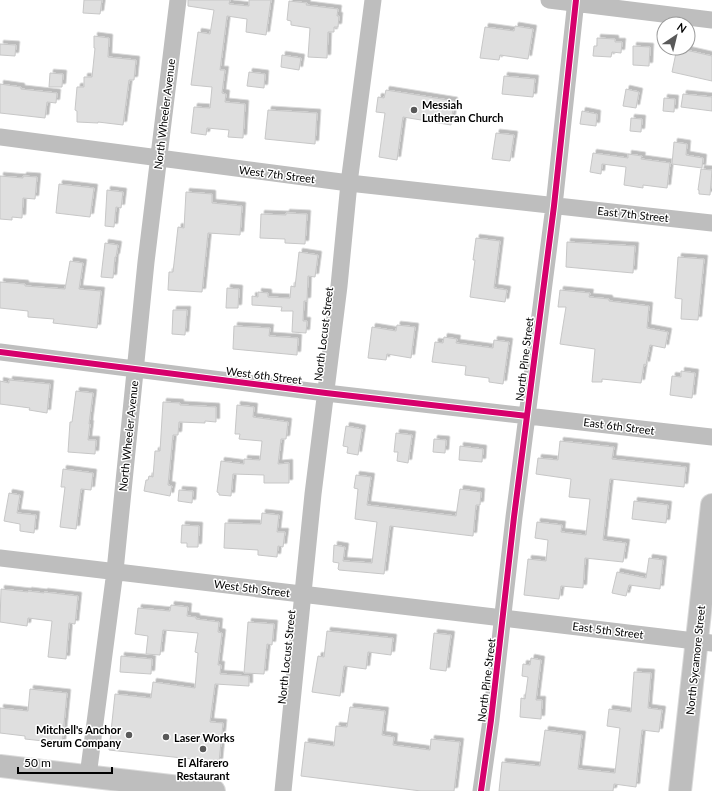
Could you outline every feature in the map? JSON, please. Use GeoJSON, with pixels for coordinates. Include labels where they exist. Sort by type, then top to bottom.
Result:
{"type":"FeatureCollection","features":[{"type":"Feature","properties":{"kind":"main road","name":"North Sycamore Street"},"geometry":{"type":"LineString","coordinates":[[680,791],[704,642],[712,505]]}},
{"type":"Feature","properties":{"kind":"main road"},"geometry":{"type":"LineString","coordinates":[[0,766],[214,791]]}},
{"type":"Feature","properties":{"kind":"street","name":"North Wheeler Avenue"},"geometry":{"type":"LineString","coordinates":[[88,776],[115,571],[146,262],[178,0]]}},
{"type":"Feature","properties":{"kind":"street","name":"North Locust Street"},"geometry":{"type":"LineString","coordinates":[[283,791],[303,594],[350,183],[373,0]]}},
{"type":"Feature","properties":{"kind":"street"},"geometry":{"type":"LineString","coordinates":[[548,0],[576,2],[712,20]]}},
{"type":"Feature","properties":{"kind":"street","name":"North Pine Street"},"geometry":{"type":"LineString","coordinates":[[481,791],[504,618],[527,416],[554,206],[576,2]]}},
{"type":"Feature","properties":{"kind":"street","name":"West 7th Street"},"geometry":{"type":"LineString","coordinates":[[0,137],[350,183],[554,206]]}},
{"type":"Feature","properties":{"kind":"street","name":"East 7th Street"},"geometry":{"type":"LineString","coordinates":[[554,206],[712,223]]}},
{"type":"Feature","properties":{"kind":"street","name":"West 6th Street"},"geometry":{"type":"LineString","coordinates":[[0,352],[326,393],[527,416]]}},
{"type":"Feature","properties":{"kind":"street","name":"East 6th Street"},"geometry":{"type":"LineString","coordinates":[[527,416],[712,437]]}},
{"type":"Feature","properties":{"kind":"street","name":"West 5th Street"},"geometry":{"type":"LineString","coordinates":[[0,558],[504,618]]}},
{"type":"Feature","properties":{"kind":"street","name":"East 5th Street"},"geometry":{"type":"LineString","coordinates":[[504,618],[704,642]]}},
{"type":"Feature","properties":{"kind":"building"},"geometry":{"type":"Polygon","coordinates":[[[84,0],[102,0],[100,14],[83,13],[84,0]]]}},
{"type":"Feature","properties":{"kind":"building"},"geometry":{"type":"Polygon","coordinates":[[[188,0],[230,0],[229,4],[249,6],[249,0],[271,0],[266,35],[246,32],[247,19],[227,16],[220,70],[225,70],[222,93],[226,94],[225,102],[245,104],[243,138],[228,137],[229,130],[207,128],[206,135],[191,133],[194,107],[210,108],[212,87],[191,85],[198,32],[210,34],[214,10],[188,6],[188,0]]]}},
{"type":"Feature","properties":{"kind":"building"},"geometry":{"type":"Polygon","coordinates":[[[289,1],[307,3],[306,5],[338,9],[338,27],[334,27],[334,32],[328,32],[327,58],[308,57],[310,28],[291,25],[291,21],[287,20],[289,1]]]}},
{"type":"Feature","properties":{"kind":"building"},"geometry":{"type":"Polygon","coordinates":[[[515,26],[533,29],[528,59],[500,55],[499,60],[480,58],[485,27],[514,31],[515,26]]]}},
{"type":"Feature","properties":{"kind":"building"},"geometry":{"type":"Polygon","coordinates":[[[94,36],[109,38],[108,57],[136,60],[134,80],[129,80],[123,125],[98,122],[77,122],[77,111],[75,110],[77,87],[84,87],[84,77],[92,77],[95,48],[94,36]]]}},
{"type":"Feature","properties":{"kind":"building"},"geometry":{"type":"Polygon","coordinates":[[[597,38],[615,39],[615,42],[622,42],[621,53],[612,52],[611,57],[593,56],[594,46],[597,46],[597,38]]]}},
{"type":"Feature","properties":{"kind":"building"},"geometry":{"type":"Polygon","coordinates":[[[0,44],[16,45],[15,56],[0,55],[0,44]]]}},
{"type":"Feature","properties":{"kind":"building"},"geometry":{"type":"Polygon","coordinates":[[[633,46],[650,47],[649,66],[633,65],[633,46]]]}},
{"type":"Feature","properties":{"kind":"building"},"geometry":{"type":"Polygon","coordinates":[[[696,52],[712,56],[712,81],[672,72],[675,56],[696,56],[696,52]]]}},
{"type":"Feature","properties":{"kind":"building"},"geometry":{"type":"Polygon","coordinates":[[[282,55],[301,58],[299,70],[281,67],[282,55]]]}},
{"type":"Feature","properties":{"kind":"building"},"geometry":{"type":"Polygon","coordinates":[[[249,72],[265,74],[264,88],[247,86],[249,72]]]}},
{"type":"Feature","properties":{"kind":"building"},"geometry":{"type":"Polygon","coordinates":[[[50,73],[63,74],[62,87],[49,87],[50,73]]]}},
{"type":"Feature","properties":{"kind":"building"},"geometry":{"type":"Polygon","coordinates":[[[504,76],[535,79],[533,97],[502,94],[504,76]]]}},
{"type":"Feature","properties":{"kind":"building"},"geometry":{"type":"Polygon","coordinates":[[[0,84],[21,87],[21,89],[57,93],[56,103],[47,102],[45,118],[0,113],[0,84]]]}},
{"type":"Feature","properties":{"kind":"building"},"geometry":{"type":"Polygon","coordinates":[[[626,89],[639,92],[636,108],[623,106],[626,89]]]}},
{"type":"Feature","properties":{"kind":"building"},"geometry":{"type":"Polygon","coordinates":[[[386,90],[454,101],[451,125],[403,117],[397,160],[379,157],[385,113],[376,112],[378,97],[384,98],[386,90]]]}},
{"type":"Feature","properties":{"kind":"building"},"geometry":{"type":"Polygon","coordinates":[[[683,94],[712,97],[712,111],[681,107],[683,94]]]}},
{"type":"Feature","properties":{"kind":"building"},"geometry":{"type":"Polygon","coordinates":[[[664,98],[675,99],[674,112],[663,111],[664,98]]]}},
{"type":"Feature","properties":{"kind":"building"},"geometry":{"type":"Polygon","coordinates":[[[268,110],[317,113],[315,144],[265,139],[268,110]]]}},
{"type":"Feature","properties":{"kind":"building"},"geometry":{"type":"Polygon","coordinates":[[[582,111],[597,114],[596,126],[580,124],[582,111]]]}},
{"type":"Feature","properties":{"kind":"building"},"geometry":{"type":"Polygon","coordinates":[[[631,118],[642,119],[641,132],[630,131],[631,118]]]}},
{"type":"Feature","properties":{"kind":"building"},"geometry":{"type":"Polygon","coordinates":[[[496,133],[514,135],[510,161],[492,159],[496,133]]]}},
{"type":"Feature","properties":{"kind":"building"},"geometry":{"type":"Polygon","coordinates":[[[674,142],[687,144],[686,155],[703,158],[702,168],[672,164],[674,142]]]}},
{"type":"Feature","properties":{"kind":"building"},"geometry":{"type":"Polygon","coordinates":[[[593,153],[628,158],[628,154],[642,156],[641,159],[670,163],[667,188],[643,185],[643,188],[624,185],[626,167],[602,164],[601,174],[590,172],[593,153]]]}},
{"type":"Feature","properties":{"kind":"building"},"geometry":{"type":"Polygon","coordinates":[[[701,169],[712,170],[710,195],[699,194],[698,190],[701,169]]]}},
{"type":"Feature","properties":{"kind":"building"},"geometry":{"type":"Polygon","coordinates":[[[0,176],[23,178],[23,176],[37,177],[35,199],[23,198],[22,218],[12,217],[12,220],[0,219],[0,176]]]}},
{"type":"Feature","properties":{"kind":"building"},"geometry":{"type":"Polygon","coordinates":[[[59,184],[94,188],[90,217],[56,213],[59,184]]]}},
{"type":"Feature","properties":{"kind":"building"},"geometry":{"type":"Polygon","coordinates":[[[107,190],[123,192],[121,208],[116,207],[114,227],[105,226],[107,190]]]}},
{"type":"Feature","properties":{"kind":"building"},"geometry":{"type":"Polygon","coordinates":[[[186,192],[212,194],[212,203],[242,206],[240,235],[208,233],[202,292],[168,290],[169,272],[173,272],[178,227],[184,228],[186,192]]]}},
{"type":"Feature","properties":{"kind":"building"},"geometry":{"type":"Polygon","coordinates":[[[286,213],[307,214],[305,244],[285,243],[285,239],[260,238],[261,214],[286,215],[286,213]]]}},
{"type":"Feature","properties":{"kind":"building"},"geometry":{"type":"Polygon","coordinates":[[[476,238],[500,241],[494,288],[507,290],[505,302],[470,297],[475,260],[473,260],[476,238]]]}},
{"type":"Feature","properties":{"kind":"building"},"geometry":{"type":"Polygon","coordinates":[[[567,242],[635,246],[633,273],[566,267],[567,242]]]}},
{"type":"Feature","properties":{"kind":"building"},"geometry":{"type":"Polygon","coordinates":[[[105,243],[118,245],[113,278],[101,277],[105,243]]]}},
{"type":"Feature","properties":{"kind":"building"},"geometry":{"type":"Polygon","coordinates":[[[299,252],[318,255],[315,277],[308,276],[307,301],[304,301],[303,321],[307,321],[306,333],[292,332],[293,311],[281,311],[282,307],[252,305],[252,296],[258,297],[258,292],[268,293],[268,297],[290,298],[291,286],[295,287],[299,252]]]}},
{"type":"Feature","properties":{"kind":"building"},"geometry":{"type":"Polygon","coordinates":[[[678,257],[704,259],[698,320],[681,319],[682,299],[675,298],[678,257]]]}},
{"type":"Feature","properties":{"kind":"building"},"geometry":{"type":"Polygon","coordinates":[[[70,261],[83,263],[79,289],[101,291],[97,328],[53,323],[54,319],[28,317],[28,311],[0,308],[0,282],[25,284],[25,286],[65,289],[70,261]]]}},
{"type":"Feature","properties":{"kind":"building"},"geometry":{"type":"Polygon","coordinates":[[[227,288],[239,289],[238,308],[226,308],[227,288]]]}},
{"type":"Feature","properties":{"kind":"building"},"geometry":{"type":"Polygon","coordinates":[[[560,290],[590,293],[589,297],[649,306],[647,328],[668,332],[665,348],[650,345],[646,365],[644,364],[641,383],[602,379],[602,382],[592,382],[595,349],[560,344],[566,307],[558,307],[560,290]]]}},
{"type":"Feature","properties":{"kind":"building"},"geometry":{"type":"Polygon","coordinates":[[[173,310],[187,310],[185,335],[172,334],[173,310]]]}},
{"type":"Feature","properties":{"kind":"building"},"geometry":{"type":"Polygon","coordinates":[[[397,325],[415,327],[411,358],[387,354],[386,360],[368,358],[372,327],[396,331],[397,325]]]}},
{"type":"Feature","properties":{"kind":"building"},"geometry":{"type":"Polygon","coordinates":[[[234,326],[270,328],[269,336],[298,338],[297,355],[233,349],[234,326]]]}},
{"type":"Feature","properties":{"kind":"building"},"geometry":{"type":"Polygon","coordinates":[[[444,337],[457,339],[456,343],[493,348],[494,340],[509,342],[503,384],[489,382],[489,378],[465,375],[466,366],[432,362],[435,342],[443,343],[444,337]]]}},
{"type":"Feature","properties":{"kind":"building"},"geometry":{"type":"Polygon","coordinates":[[[681,371],[695,373],[692,398],[670,395],[672,376],[681,377],[681,371]]]}},
{"type":"Feature","properties":{"kind":"building"},"geometry":{"type":"Polygon","coordinates":[[[9,380],[50,384],[47,413],[29,410],[30,408],[0,404],[0,381],[9,383],[9,380]]]}},
{"type":"Feature","properties":{"kind":"building"},"geometry":{"type":"Polygon","coordinates":[[[76,391],[93,393],[88,440],[96,440],[95,454],[68,452],[70,422],[72,422],[76,391]]]}},
{"type":"Feature","properties":{"kind":"building"},"geometry":{"type":"Polygon","coordinates":[[[163,402],[180,403],[180,405],[216,407],[216,422],[179,422],[178,435],[173,435],[168,485],[172,486],[170,496],[144,491],[146,480],[148,480],[149,476],[153,477],[155,451],[160,451],[163,402]]]}},
{"type":"Feature","properties":{"kind":"building"},"geometry":{"type":"Polygon","coordinates":[[[237,405],[254,407],[253,417],[288,422],[286,439],[281,439],[278,464],[289,463],[289,483],[264,483],[264,475],[233,474],[231,496],[219,495],[217,492],[221,461],[244,464],[244,459],[260,460],[262,441],[239,439],[240,434],[235,434],[237,405]]]}},
{"type":"Feature","properties":{"kind":"building"},"geometry":{"type":"Polygon","coordinates":[[[346,426],[362,429],[358,455],[347,453],[348,447],[343,446],[346,426]]]}},
{"type":"Feature","properties":{"kind":"building"},"geometry":{"type":"Polygon","coordinates":[[[396,433],[412,435],[408,463],[397,461],[398,452],[394,452],[396,433]]]}},
{"type":"Feature","properties":{"kind":"building"},"geometry":{"type":"Polygon","coordinates":[[[434,439],[446,440],[445,453],[433,452],[434,439]]]}},
{"type":"Feature","properties":{"kind":"building"},"geometry":{"type":"Polygon","coordinates":[[[560,441],[614,447],[612,459],[686,467],[684,487],[610,479],[603,540],[626,543],[623,562],[585,558],[583,588],[561,586],[559,599],[524,595],[528,559],[546,561],[548,540],[535,538],[537,522],[562,525],[561,532],[586,535],[590,499],[569,497],[571,479],[536,474],[538,458],[558,460],[560,441]]]}},
{"type":"Feature","properties":{"kind":"building"},"geometry":{"type":"Polygon","coordinates":[[[460,446],[483,449],[482,462],[459,460],[460,446]]]}},
{"type":"Feature","properties":{"kind":"building"},"geometry":{"type":"Polygon","coordinates":[[[63,469],[93,473],[91,490],[81,489],[76,529],[60,527],[65,487],[61,487],[63,469]]]}},
{"type":"Feature","properties":{"kind":"building"},"geometry":{"type":"Polygon","coordinates":[[[356,475],[371,477],[367,505],[456,516],[460,489],[481,492],[480,505],[476,505],[473,536],[390,526],[384,574],[339,570],[339,563],[333,562],[334,545],[345,547],[343,561],[372,563],[377,522],[355,519],[358,489],[354,488],[356,475]]]}},
{"type":"Feature","properties":{"kind":"building"},"geometry":{"type":"Polygon","coordinates":[[[179,490],[193,491],[192,503],[178,501],[179,490]]]}},
{"type":"Feature","properties":{"kind":"building"},"geometry":{"type":"Polygon","coordinates":[[[9,493],[20,495],[17,513],[36,515],[34,533],[20,531],[20,524],[4,521],[9,493]]]}},
{"type":"Feature","properties":{"kind":"building"},"geometry":{"type":"Polygon","coordinates":[[[634,501],[668,505],[666,523],[632,519],[634,501]]]}},
{"type":"Feature","properties":{"kind":"building"},"geometry":{"type":"Polygon","coordinates":[[[262,513],[279,515],[277,532],[285,532],[283,547],[278,546],[277,557],[258,555],[258,550],[224,548],[225,523],[261,524],[262,513]]]}},
{"type":"Feature","properties":{"kind":"building"},"geometry":{"type":"Polygon","coordinates":[[[182,525],[199,526],[198,547],[187,547],[187,543],[181,543],[182,525]]]}},
{"type":"Feature","properties":{"kind":"building"},"geometry":{"type":"Polygon","coordinates":[[[649,558],[663,560],[660,589],[629,585],[626,596],[612,593],[617,572],[646,578],[649,558]]]}},
{"type":"Feature","properties":{"kind":"building"},"geometry":{"type":"Polygon","coordinates":[[[1,589],[78,596],[75,624],[69,623],[66,659],[48,657],[52,621],[28,618],[27,626],[0,622],[1,589]]]}},
{"type":"Feature","properties":{"kind":"building"},"geometry":{"type":"Polygon","coordinates":[[[171,605],[188,607],[187,616],[196,617],[196,619],[219,622],[218,632],[222,633],[218,665],[221,665],[220,674],[249,676],[249,686],[215,684],[210,722],[223,723],[219,762],[109,750],[115,694],[151,698],[153,682],[195,688],[198,653],[195,652],[198,633],[163,630],[160,655],[146,654],[148,636],[135,634],[138,608],[170,611],[171,605]]]}},
{"type":"Feature","properties":{"kind":"building"},"geometry":{"type":"Polygon","coordinates":[[[248,622],[274,624],[272,645],[267,644],[264,674],[244,673],[248,622]]]}},
{"type":"Feature","properties":{"kind":"building"},"geometry":{"type":"Polygon","coordinates":[[[327,631],[393,638],[391,655],[368,652],[366,669],[344,666],[340,696],[312,692],[318,656],[324,657],[327,631]]]}},
{"type":"Feature","properties":{"kind":"building"},"geometry":{"type":"Polygon","coordinates":[[[434,633],[451,635],[446,671],[430,669],[434,633]]]}},
{"type":"Feature","properties":{"kind":"building"},"geometry":{"type":"Polygon","coordinates":[[[121,656],[152,659],[151,674],[120,672],[121,656]]]}},
{"type":"Feature","properties":{"kind":"building"},"geometry":{"type":"Polygon","coordinates":[[[531,658],[541,660],[536,700],[542,700],[541,719],[520,717],[521,698],[525,699],[528,677],[522,676],[523,664],[530,665],[531,658]]]}},
{"type":"Feature","properties":{"kind":"building"},"geometry":{"type":"Polygon","coordinates":[[[634,672],[651,673],[648,708],[662,710],[659,732],[642,730],[636,787],[614,784],[613,791],[499,791],[502,762],[540,766],[545,730],[582,735],[578,769],[615,773],[620,728],[607,726],[609,709],[631,712],[634,672]]]}},
{"type":"Feature","properties":{"kind":"building"},"geometry":{"type":"Polygon","coordinates":[[[30,689],[67,693],[62,743],[25,739],[25,736],[0,733],[0,708],[28,711],[30,689]]]}},
{"type":"Feature","properties":{"kind":"building"},"geometry":{"type":"Polygon","coordinates":[[[350,707],[385,711],[382,735],[394,737],[393,745],[430,750],[431,739],[460,742],[454,791],[421,791],[301,776],[305,742],[334,746],[336,726],[347,727],[350,707]]]}},
{"type":"Feature","properties":{"kind":"cycle path"},"geometry":{"type":"LineString","coordinates":[[481,791],[554,206],[576,0]]}},
{"type":"Feature","properties":{"kind":"cycle path"},"geometry":{"type":"LineString","coordinates":[[0,352],[326,393],[527,416]]}},
{"type":"Feature","properties":{"kind":"place","name":"Messiah Lutheran Church"},"geometry":{"type":"Point","coordinates":[414,110]}},
{"type":"Feature","properties":{"kind":"place","name":"Mitchell's Anchor Serum Company"},"geometry":{"type":"Point","coordinates":[129,735]}},
{"type":"Feature","properties":{"kind":"place","name":"Laser Works"},"geometry":{"type":"Point","coordinates":[166,737]}},
{"type":"Feature","properties":{"kind":"place","name":"El Alfarero Restaurant"},"geometry":{"type":"Point","coordinates":[203,749]}}]}
